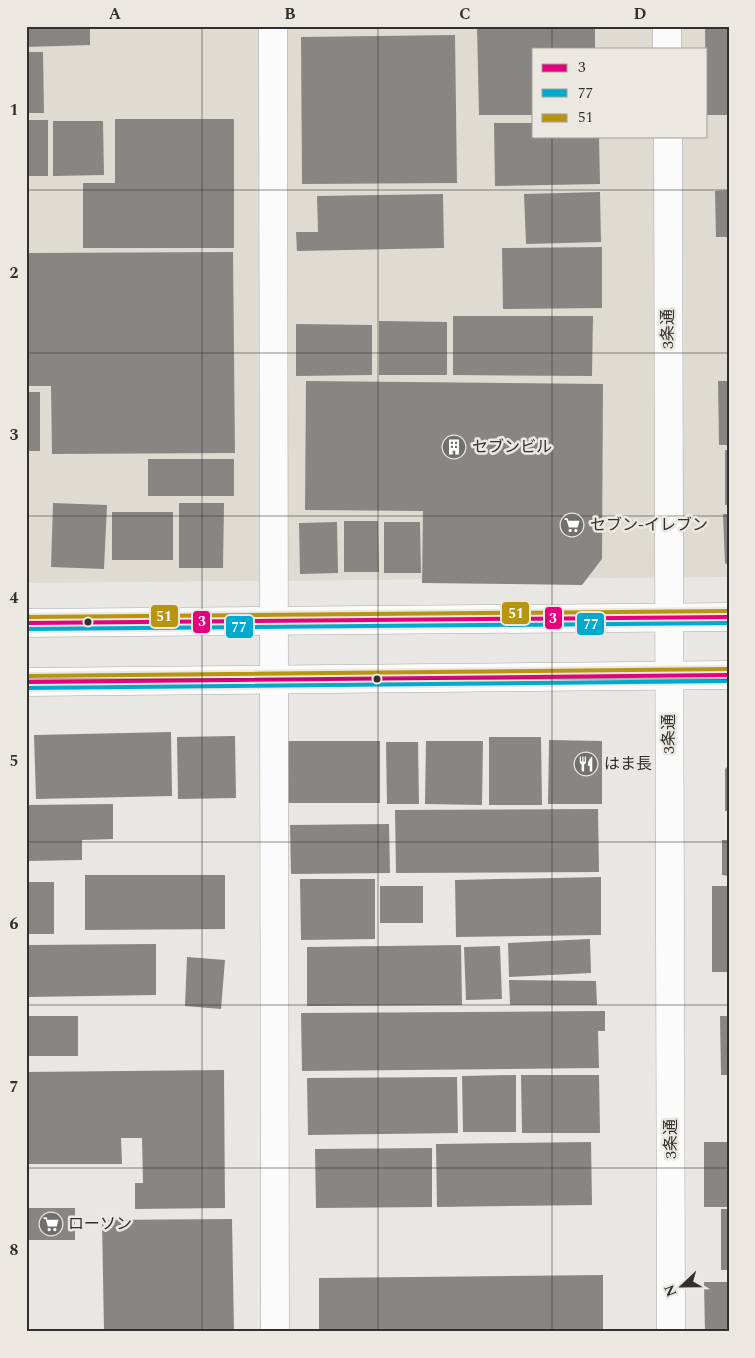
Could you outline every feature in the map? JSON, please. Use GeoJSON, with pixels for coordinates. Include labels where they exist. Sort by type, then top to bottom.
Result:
{"type":"FeatureCollection","features":[{"type":"Feature","properties":{"kind":"street"},"geometry":{"type":"LineString","coordinates":[[273,26],[275,1332]]}},
{"type":"Feature","properties":{"kind":"street"},"geometry":{"type":"LineString","coordinates":[[667,26],[667,48]]}},
{"type":"Feature","properties":{"kind":"street","name":"3条通"},"geometry":{"type":"LineString","coordinates":[[668,138],[672,1332]]}},
{"type":"Feature","properties":{"kind":"street"},"geometry":{"type":"LineString","coordinates":[[26,623],[729,617]]}},
{"type":"Feature","properties":{"kind":"street"},"geometry":{"type":"LineString","coordinates":[[26,682],[729,675]]}},
{"type":"Feature","properties":{"kind":"shaded area"},"geometry":{"type":"Polygon","coordinates":[[[26,26],[729,26],[729,577],[26,583],[26,26]]]}},
{"type":"Feature","properties":{"kind":"building"},"geometry":{"type":"Polygon","coordinates":[[[26,26],[90,26],[90,45],[26,47],[26,26]]]}},
{"type":"Feature","properties":{"kind":"building"},"geometry":{"type":"Polygon","coordinates":[[[477,26],[595,26],[595,48],[532,48],[532,115],[479,115],[477,26]]]}},
{"type":"Feature","properties":{"kind":"building"},"geometry":{"type":"Polygon","coordinates":[[[705,26],[729,26],[729,115],[708,115],[708,48],[705,48],[705,26]]]}},
{"type":"Feature","properties":{"kind":"building"},"geometry":{"type":"Polygon","coordinates":[[[455,35],[457,183],[302,184],[301,37],[455,35]]]}},
{"type":"Feature","properties":{"kind":"building"},"geometry":{"type":"Polygon","coordinates":[[[26,52],[43,52],[44,113],[26,113],[26,52]]]}},
{"type":"Feature","properties":{"kind":"building"},"geometry":{"type":"Polygon","coordinates":[[[115,119],[234,119],[234,248],[83,248],[83,183],[115,183],[115,119]]]}},
{"type":"Feature","properties":{"kind":"building"},"geometry":{"type":"Polygon","coordinates":[[[26,120],[48,120],[48,176],[26,176],[26,120]]]}},
{"type":"Feature","properties":{"kind":"building"},"geometry":{"type":"Polygon","coordinates":[[[53,121],[103,121],[104,175],[53,176],[53,121]]]}},
{"type":"Feature","properties":{"kind":"building"},"geometry":{"type":"Polygon","coordinates":[[[494,123],[532,123],[532,138],[599,138],[600,184],[495,186],[494,123]]]}},
{"type":"Feature","properties":{"kind":"building"},"geometry":{"type":"Polygon","coordinates":[[[729,190],[729,237],[716,237],[715,191],[729,190]]]}},
{"type":"Feature","properties":{"kind":"building"},"geometry":{"type":"Polygon","coordinates":[[[600,192],[601,242],[526,244],[524,194],[600,192]]]}},
{"type":"Feature","properties":{"kind":"building"},"geometry":{"type":"Polygon","coordinates":[[[443,194],[444,248],[297,251],[296,232],[318,232],[317,196],[443,194]]]}},
{"type":"Feature","properties":{"kind":"building"},"geometry":{"type":"Polygon","coordinates":[[[602,247],[602,308],[503,309],[502,248],[602,247]]]}},
{"type":"Feature","properties":{"kind":"building"},"geometry":{"type":"Polygon","coordinates":[[[729,247],[729,372],[727,372],[727,248],[729,247]]]}},
{"type":"Feature","properties":{"kind":"building"},"geometry":{"type":"Polygon","coordinates":[[[233,252],[235,453],[52,454],[51,386],[26,386],[26,273],[29,273],[29,253],[233,252]]]}},
{"type":"Feature","properties":{"kind":"building"},"geometry":{"type":"Polygon","coordinates":[[[453,316],[593,316],[592,376],[453,375],[453,316]]]}},
{"type":"Feature","properties":{"kind":"building"},"geometry":{"type":"Polygon","coordinates":[[[379,321],[447,322],[447,375],[379,375],[379,321]]]}},
{"type":"Feature","properties":{"kind":"building"},"geometry":{"type":"Polygon","coordinates":[[[296,324],[372,325],[372,375],[296,376],[296,324]]]}},
{"type":"Feature","properties":{"kind":"building","name":"セブンビル"},"geometry":{"type":"Polygon","coordinates":[[[306,381],[603,384],[602,559],[582,585],[422,583],[423,511],[305,510],[306,381]]]}},
{"type":"Feature","properties":{"kind":"building"},"geometry":{"type":"Polygon","coordinates":[[[718,381],[729,381],[729,445],[719,445],[718,381]]]}},
{"type":"Feature","properties":{"kind":"building"},"geometry":{"type":"Polygon","coordinates":[[[26,392],[40,392],[40,451],[26,451],[26,392]]]}},
{"type":"Feature","properties":{"kind":"building"},"geometry":{"type":"Polygon","coordinates":[[[725,450],[729,450],[729,505],[725,505],[725,450]]]}},
{"type":"Feature","properties":{"kind":"building"},"geometry":{"type":"Polygon","coordinates":[[[148,459],[234,459],[234,496],[148,496],[148,459]]]}},
{"type":"Feature","properties":{"kind":"building"},"geometry":{"type":"Polygon","coordinates":[[[53,503],[107,505],[104,569],[51,567],[53,503]]]}},
{"type":"Feature","properties":{"kind":"building"},"geometry":{"type":"Polygon","coordinates":[[[179,503],[224,503],[223,568],[179,568],[179,503]]]}},
{"type":"Feature","properties":{"kind":"building"},"geometry":{"type":"Polygon","coordinates":[[[112,512],[173,512],[173,560],[112,560],[112,512]]]}},
{"type":"Feature","properties":{"kind":"building"},"geometry":{"type":"Polygon","coordinates":[[[723,514],[729,514],[729,566],[725,563],[723,514]]]}},
{"type":"Feature","properties":{"kind":"building"},"geometry":{"type":"Polygon","coordinates":[[[344,521],[378,521],[379,572],[344,572],[344,521]]]}},
{"type":"Feature","properties":{"kind":"building"},"geometry":{"type":"Polygon","coordinates":[[[337,522],[338,573],[300,574],[299,523],[337,522]]]}},
{"type":"Feature","properties":{"kind":"building"},"geometry":{"type":"Polygon","coordinates":[[[384,522],[420,522],[421,573],[384,573],[384,522]]]}},
{"type":"Feature","properties":{"kind":"building"},"geometry":{"type":"Polygon","coordinates":[[[171,732],[172,796],[36,799],[34,735],[171,732]]]}},
{"type":"Feature","properties":{"kind":"building"},"geometry":{"type":"Polygon","coordinates":[[[235,736],[236,798],[178,799],[177,737],[235,736]]]}},
{"type":"Feature","properties":{"kind":"building"},"geometry":{"type":"Polygon","coordinates":[[[489,737],[541,737],[542,805],[489,805],[489,737]]]}},
{"type":"Feature","properties":{"kind":"building"},"geometry":{"type":"Polygon","coordinates":[[[549,740],[602,741],[602,804],[548,804],[549,740]]]}},
{"type":"Feature","properties":{"kind":"building"},"geometry":{"type":"Polygon","coordinates":[[[285,741],[380,741],[380,803],[284,803],[285,741]]]}},
{"type":"Feature","properties":{"kind":"building"},"geometry":{"type":"Polygon","coordinates":[[[426,741],[483,741],[482,805],[425,804],[426,741]]]}},
{"type":"Feature","properties":{"kind":"building"},"geometry":{"type":"Polygon","coordinates":[[[386,742],[418,742],[419,804],[387,804],[386,742]]]}},
{"type":"Feature","properties":{"kind":"building"},"geometry":{"type":"Polygon","coordinates":[[[729,765],[729,811],[725,811],[725,769],[729,765]]]}},
{"type":"Feature","properties":{"kind":"building"},"geometry":{"type":"Polygon","coordinates":[[[113,804],[113,839],[82,840],[82,860],[26,861],[26,805],[113,804]]]}},
{"type":"Feature","properties":{"kind":"building"},"geometry":{"type":"Polygon","coordinates":[[[598,809],[599,872],[396,873],[395,810],[598,809]]]}},
{"type":"Feature","properties":{"kind":"building"},"geometry":{"type":"Polygon","coordinates":[[[389,824],[390,873],[291,874],[290,825],[389,824]]]}},
{"type":"Feature","properties":{"kind":"building"},"geometry":{"type":"Polygon","coordinates":[[[722,840],[729,840],[729,876],[722,875],[722,840]]]}},
{"type":"Feature","properties":{"kind":"building"},"geometry":{"type":"Polygon","coordinates":[[[85,875],[225,875],[225,929],[85,930],[85,875]]]}},
{"type":"Feature","properties":{"kind":"building"},"geometry":{"type":"Polygon","coordinates":[[[601,877],[601,935],[456,937],[455,880],[601,877]]]}},
{"type":"Feature","properties":{"kind":"building"},"geometry":{"type":"Polygon","coordinates":[[[300,879],[375,879],[375,939],[301,940],[300,879]]]}},
{"type":"Feature","properties":{"kind":"building"},"geometry":{"type":"Polygon","coordinates":[[[26,882],[54,882],[54,934],[26,934],[26,882]]]}},
{"type":"Feature","properties":{"kind":"building"},"geometry":{"type":"Polygon","coordinates":[[[380,886],[423,886],[423,923],[380,923],[380,886]]]}},
{"type":"Feature","properties":{"kind":"building"},"geometry":{"type":"Polygon","coordinates":[[[712,886],[729,886],[729,972],[712,972],[712,886]]]}},
{"type":"Feature","properties":{"kind":"building"},"geometry":{"type":"Polygon","coordinates":[[[590,939],[591,973],[509,977],[508,943],[590,939]]]}},
{"type":"Feature","properties":{"kind":"building"},"geometry":{"type":"Polygon","coordinates":[[[156,944],[156,995],[27,997],[27,945],[156,944]]]}},
{"type":"Feature","properties":{"kind":"building"},"geometry":{"type":"Polygon","coordinates":[[[461,945],[462,1005],[307,1006],[307,947],[461,945]]]}},
{"type":"Feature","properties":{"kind":"building"},"geometry":{"type":"Polygon","coordinates":[[[500,946],[502,999],[466,1000],[464,947],[500,946]]]}},
{"type":"Feature","properties":{"kind":"building"},"geometry":{"type":"Polygon","coordinates":[[[187,957],[225,960],[221,1009],[185,1006],[187,957]]]}},
{"type":"Feature","properties":{"kind":"building"},"geometry":{"type":"Polygon","coordinates":[[[509,980],[596,981],[597,1005],[510,1005],[509,980]]]}},
{"type":"Feature","properties":{"kind":"building"},"geometry":{"type":"Polygon","coordinates":[[[605,1011],[605,1031],[598,1031],[599,1068],[302,1071],[301,1013],[605,1011]]]}},
{"type":"Feature","properties":{"kind":"building"},"geometry":{"type":"Polygon","coordinates":[[[26,1016],[78,1016],[78,1056],[26,1056],[26,1016]]]}},
{"type":"Feature","properties":{"kind":"building"},"geometry":{"type":"Polygon","coordinates":[[[720,1016],[729,1016],[729,1075],[721,1075],[720,1016]]]}},
{"type":"Feature","properties":{"kind":"building"},"geometry":{"type":"Polygon","coordinates":[[[224,1070],[225,1208],[135,1209],[135,1183],[143,1183],[142,1138],[121,1138],[122,1164],[26,1164],[26,1072],[224,1070]]]}},
{"type":"Feature","properties":{"kind":"building"},"geometry":{"type":"Polygon","coordinates":[[[516,1075],[516,1132],[463,1132],[462,1076],[516,1075]]]}},
{"type":"Feature","properties":{"kind":"building"},"geometry":{"type":"Polygon","coordinates":[[[521,1075],[599,1075],[600,1133],[522,1133],[521,1075]]]}},
{"type":"Feature","properties":{"kind":"building"},"geometry":{"type":"Polygon","coordinates":[[[457,1077],[458,1133],[308,1135],[307,1078],[457,1077]]]}},
{"type":"Feature","properties":{"kind":"building"},"geometry":{"type":"Polygon","coordinates":[[[591,1142],[592,1205],[437,1207],[436,1144],[591,1142]]]}},
{"type":"Feature","properties":{"kind":"building"},"geometry":{"type":"Polygon","coordinates":[[[704,1142],[729,1142],[729,1207],[704,1207],[704,1142]]]}},
{"type":"Feature","properties":{"kind":"building"},"geometry":{"type":"Polygon","coordinates":[[[432,1148],[432,1207],[316,1208],[315,1149],[432,1148]]]}},
{"type":"Feature","properties":{"kind":"building","name":"ローソン"},"geometry":{"type":"Polygon","coordinates":[[[26,1208],[75,1208],[75,1240],[26,1240],[26,1208]]]}},
{"type":"Feature","properties":{"kind":"building"},"geometry":{"type":"Polygon","coordinates":[[[721,1209],[729,1209],[729,1270],[721,1270],[721,1209]]]}},
{"type":"Feature","properties":{"kind":"building"},"geometry":{"type":"Polygon","coordinates":[[[232,1219],[234,1332],[104,1332],[102,1220],[232,1219]]]}},
{"type":"Feature","properties":{"kind":"building"},"geometry":{"type":"Polygon","coordinates":[[[603,1275],[603,1332],[319,1332],[319,1278],[603,1275]]]}},
{"type":"Feature","properties":{"kind":"building"},"geometry":{"type":"Polygon","coordinates":[[[704,1282],[729,1282],[729,1332],[705,1332],[704,1282]]]}},
{"type":"Feature","properties":{"kind":"transit line","name":"51"},"geometry":{"type":"LineString","coordinates":[[26,617],[729,611]]}},
{"type":"Feature","properties":{"kind":"transit line","name":"3"},"geometry":{"type":"LineString","coordinates":[[26,623],[729,617]]}},
{"type":"Feature","properties":{"kind":"transit line","name":"77"},"geometry":{"type":"LineString","coordinates":[[26,629],[729,623]]}},
{"type":"Feature","properties":{"kind":"transit line","name":"51"},"geometry":{"type":"LineString","coordinates":[[26,676],[729,669]]}},
{"type":"Feature","properties":{"kind":"transit line","name":"3"},"geometry":{"type":"LineString","coordinates":[[26,682],[729,675]]}},
{"type":"Feature","properties":{"kind":"transit line","name":"77"},"geometry":{"type":"LineString","coordinates":[[26,688],[729,681]]}},
{"type":"Feature","properties":{"kind":"place","name":"セブンビル"},"geometry":{"type":"Point","coordinates":[454,447]}},
{"type":"Feature","properties":{"kind":"place","name":"セブン-イレブン"},"geometry":{"type":"Point","coordinates":[572,525]}},
{"type":"Feature","properties":{"kind":"place","name":"はま長"},"geometry":{"type":"Point","coordinates":[586,764]}},
{"type":"Feature","properties":{"kind":"place","name":"ローソン"},"geometry":{"type":"Point","coordinates":[51,1224]}}]}
